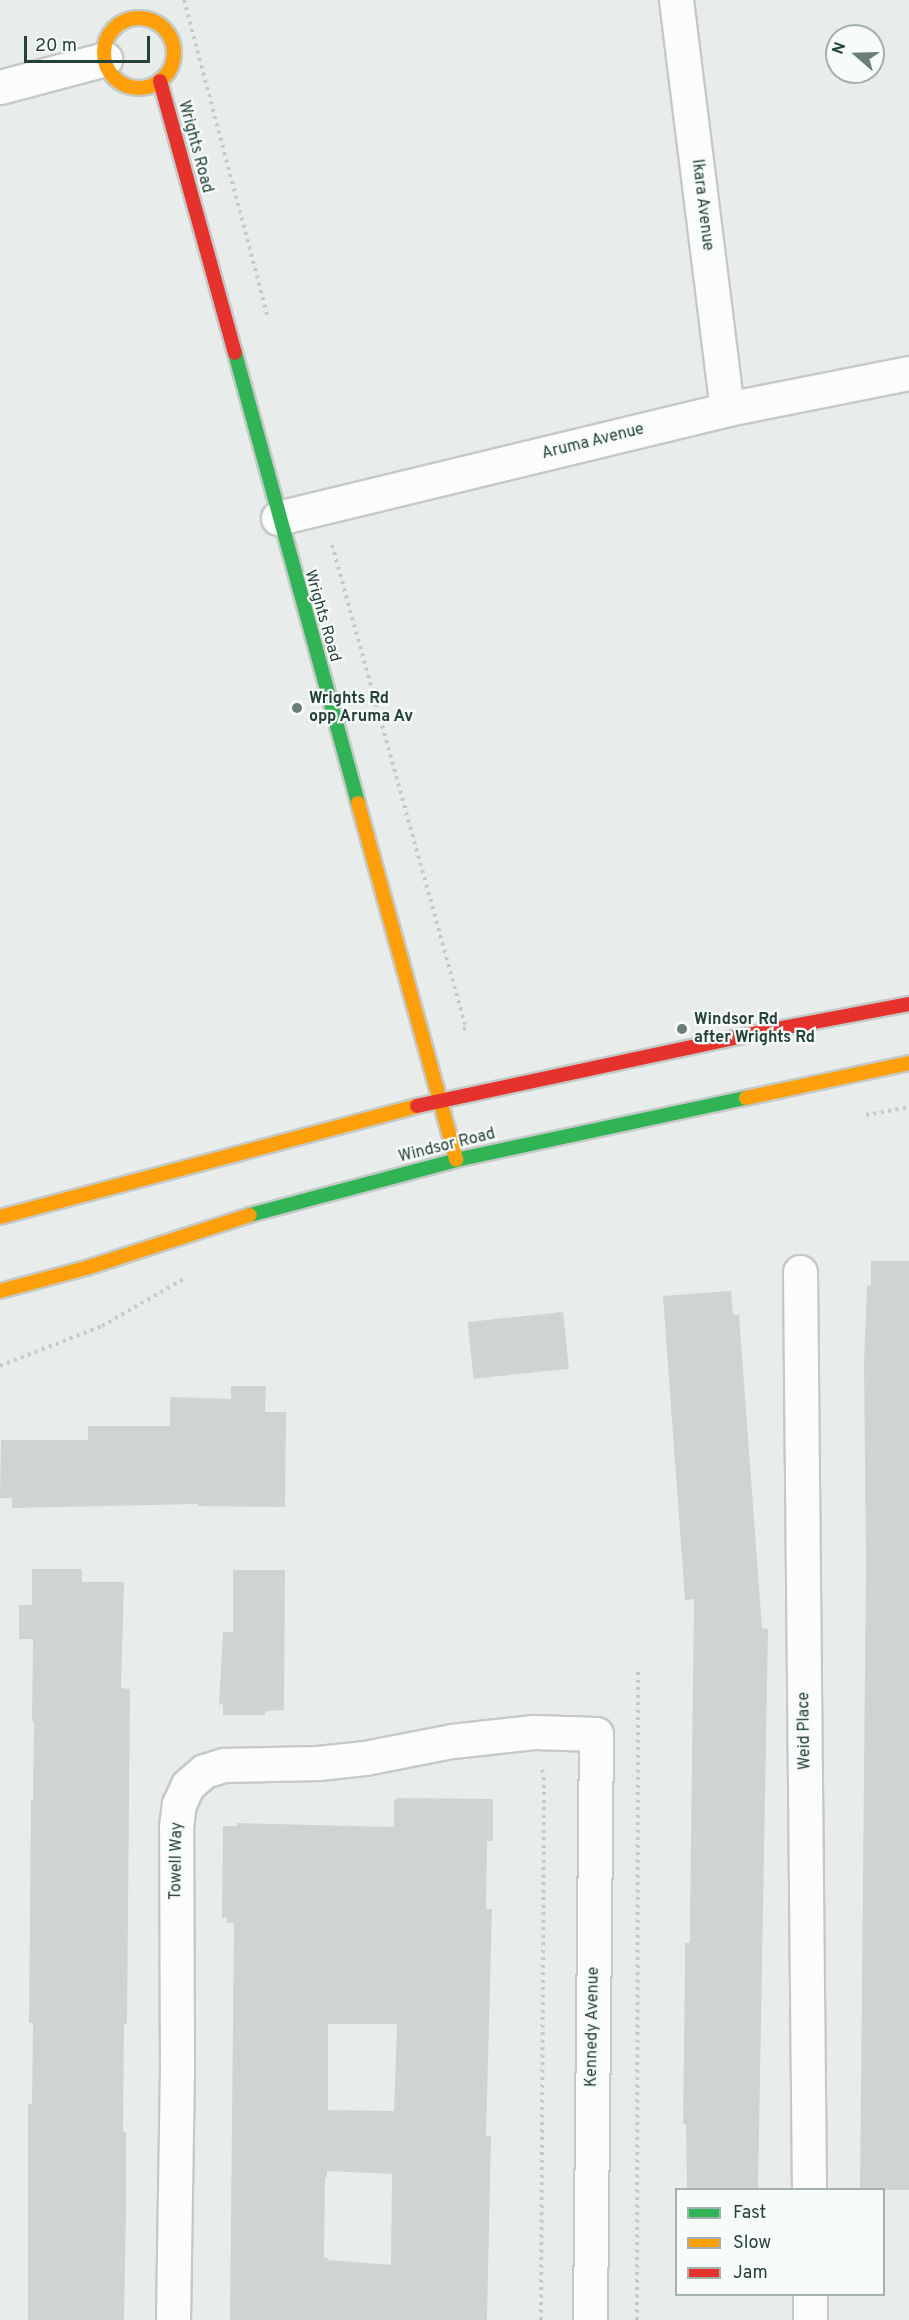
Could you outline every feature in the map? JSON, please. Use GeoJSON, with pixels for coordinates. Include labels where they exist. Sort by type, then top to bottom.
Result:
{"type":"FeatureCollection","features":[{"type":"Feature","properties":{"kind":"main road"},"geometry":{"type":"LineString","coordinates":[[135,0],[140,18]]}},
{"type":"Feature","properties":{"kind":"main road"},"geometry":{"type":"LineString","coordinates":[[140,18],[158,23],[171,37],[173,46],[171,66],[160,81],[141,88],[131,87],[114,77],[105,59],[107,39],[113,31],[129,19],[140,18]]}},
{"type":"Feature","properties":{"kind":"main road","name":"Wrights Road"},"geometry":{"type":"LineString","coordinates":[[160,81],[278,518],[456,1160]]}},
{"type":"Feature","properties":{"kind":"main road"},"geometry":{"type":"LineString","coordinates":[[0,1217],[441,1100],[766,1031],[909,1004]]}},
{"type":"Feature","properties":{"kind":"main road","name":"Windsor Road"},"geometry":{"type":"LineString","coordinates":[[0,1291],[86,1268],[219,1223],[456,1160],[909,1062]]}},
{"type":"Feature","properties":{"kind":"street","name":"Ikara Avenue"},"geometry":{"type":"LineString","coordinates":[[676,0],[728,409]]}},
{"type":"Feature","properties":{"kind":"street"},"geometry":{"type":"LineString","coordinates":[[0,87],[105,59]]}},
{"type":"Feature","properties":{"kind":"street","name":"Aruma Avenue"},"geometry":{"type":"LineString","coordinates":[[278,518],[728,409],[909,373]]}},
{"type":"Feature","properties":{"kind":"street","name":"Weid Place"},"geometry":{"type":"LineString","coordinates":[[800,1272],[809,2188]]}},
{"type":"Feature","properties":{"kind":"street","name":"Towell Way"},"geometry":{"type":"LineString","coordinates":[[173,2320],[177,2075],[176,1827],[179,1804],[188,1785],[204,1771],[224,1765],[318,1763],[364,1758],[452,1741],[534,1732],[596,1734]]}},
{"type":"Feature","properties":{"kind":"street","name":"Kennedy Avenue"},"geometry":{"type":"LineString","coordinates":[[590,2320],[596,1734]]}},
{"type":"Feature","properties":{"kind":"street"},"geometry":{"type":"LineString","coordinates":[[810,2296],[810,2320]]}},
{"type":"Feature","properties":{"kind":"path"},"geometry":{"type":"LineString","coordinates":[[184,0],[269,320]]}},
{"type":"Feature","properties":{"kind":"path"},"geometry":{"type":"LineString","coordinates":[[339,571],[466,1028],[423,1038]]}},
{"type":"Feature","properties":{"kind":"path"},"geometry":{"type":"LineString","coordinates":[[0,1366],[102,1326],[195,1273]]}},
{"type":"Feature","properties":{"kind":"path"},"geometry":{"type":"LineString","coordinates":[[637,2320],[638,1672]]}},
{"type":"Feature","properties":{"kind":"path"},"geometry":{"type":"LineString","coordinates":[[534,1732],[544,1780],[541,2320]]}},
{"type":"Feature","properties":{"kind":"building"},"geometry":{"type":"Polygon","coordinates":[[[871,1261],[909,1261],[909,2190],[860,2188],[866,1565],[864,1362],[867,1286],[871,1285],[871,1261]]]}},
{"type":"Feature","properties":{"kind":"building"},"geometry":{"type":"Polygon","coordinates":[[[731,1291],[733,1315],[739,1315],[762,1628],[768,1629],[758,2188],[687,2188],[686,2124],[683,2124],[685,1943],[690,1943],[694,1599],[685,1600],[663,1296],[731,1291]]]}},
{"type":"Feature","properties":{"kind":"building"},"geometry":{"type":"Polygon","coordinates":[[[563,1312],[569,1369],[473,1379],[468,1322],[563,1312]]]}},
{"type":"Feature","properties":{"kind":"building"},"geometry":{"type":"Polygon","coordinates":[[[231,1386],[266,1386],[265,1412],[286,1412],[285,1507],[198,1506],[198,1504],[12,1508],[12,1498],[0,1498],[1,1440],[88,1440],[88,1426],[170,1426],[170,1397],[231,1399],[231,1386]]]}},
{"type":"Feature","properties":{"kind":"building"},"geometry":{"type":"Polygon","coordinates":[[[32,1569],[82,1569],[82,1582],[124,1582],[121,1688],[130,1689],[127,2024],[124,2024],[123,2132],[126,2132],[126,2208],[124,2320],[28,2320],[28,2104],[32,2104],[33,2023],[29,2023],[34,1721],[32,1721],[33,1639],[19,1639],[19,1605],[32,1605],[32,1569]]]}},
{"type":"Feature","properties":{"kind":"building"},"geometry":{"type":"Polygon","coordinates":[[[233,1570],[285,1570],[284,1710],[266,1711],[265,1715],[223,1715],[223,1704],[219,1705],[223,1632],[233,1632],[233,1570]]]}},
{"type":"Feature","properties":{"kind":"building"},"geometry":{"type":"Polygon","coordinates":[[[398,1798],[493,1799],[493,1841],[487,1841],[486,1909],[492,1909],[486,2136],[491,2136],[487,2320],[230,2320],[234,1923],[227,1923],[227,1918],[222,1918],[223,1826],[237,1826],[237,1823],[394,1827],[394,1801],[398,1798]],[[328,2024],[328,2110],[394,2111],[397,2024],[328,2024]],[[327,2171],[324,2257],[328,2260],[391,2265],[392,2174],[327,2171]]]}},
{"type":"Feature","properties":{"kind":"traffic: fast"},"geometry":{"type":"LineString","coordinates":[[235,353],[358,803]]}},
{"type":"Feature","properties":{"kind":"traffic: fast"},"geometry":{"type":"LineString","coordinates":[[250,1215],[456,1160],[746,1098]]}},
{"type":"Feature","properties":{"kind":"traffic: slow"},"geometry":{"type":"LineString","coordinates":[[139,18],[158,24],[168,34],[174,53],[168,72],[158,82],[139,88],[120,82],[110,72],[104,53],[110,34],[120,24],[139,18]]}},
{"type":"Feature","properties":{"kind":"traffic: slow"},"geometry":{"type":"LineString","coordinates":[[358,803],[456,1160]]}},
{"type":"Feature","properties":{"kind":"traffic: slow"},"geometry":{"type":"LineString","coordinates":[[746,1098],[909,1063]]}},
{"type":"Feature","properties":{"kind":"traffic: slow"},"geometry":{"type":"LineString","coordinates":[[0,1217],[417,1106]]}},
{"type":"Feature","properties":{"kind":"traffic: slow"},"geometry":{"type":"LineString","coordinates":[[0,1291],[86,1268],[250,1215]]}},
{"type":"Feature","properties":{"kind":"traffic: jam"},"geometry":{"type":"LineString","coordinates":[[160,81],[235,353]]}},
{"type":"Feature","properties":{"kind":"traffic: jam"},"geometry":{"type":"LineString","coordinates":[[417,1106],[766,1031],[909,1004]]}},
{"type":"Feature","properties":{"kind":"place","name":"Wrights Rd opp Aruma Av"},"geometry":{"type":"Point","coordinates":[297,708]}},
{"type":"Feature","properties":{"kind":"place","name":"Windsor Rd after Wrights Rd"},"geometry":{"type":"Point","coordinates":[682,1029]}}]}
